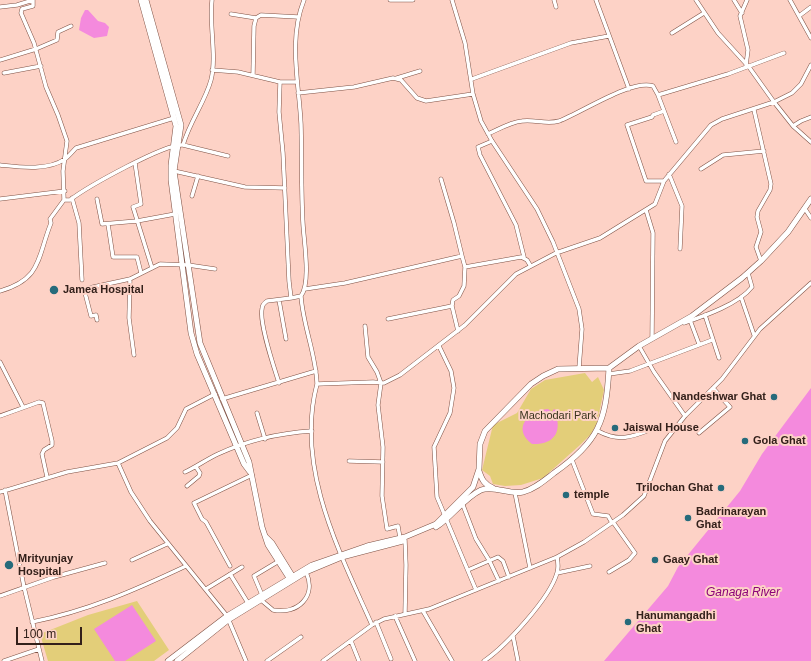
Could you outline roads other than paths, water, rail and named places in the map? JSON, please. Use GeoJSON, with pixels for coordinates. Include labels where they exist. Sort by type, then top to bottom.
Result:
{"type":"FeatureCollection","features":[{"type":"Feature","properties":{"kind":"main road"},"geometry":{"type":"LineString","coordinates":[[141,0],[174,118],[178,145]]}},
{"type":"Feature","properties":{"kind":"main road"},"geometry":{"type":"LineString","coordinates":[[146,0],[181,122],[173,171],[175,214],[193,340],[214,394],[249,462],[265,537],[279,562],[292,578]]}},
{"type":"Feature","properties":{"kind":"main road"},"geometry":{"type":"LineString","coordinates":[[173,171],[200,343],[221,391],[240,446]]}},
{"type":"Feature","properties":{"kind":"main road"},"geometry":{"type":"LineString","coordinates":[[446,518],[474,487],[479,469],[480,444],[489,426],[531,384],[543,376],[558,370],[610,368],[638,346],[676,326],[748,273],[761,261],[776,246],[811,199]]}},
{"type":"Feature","properties":{"kind":"main road"},"geometry":{"type":"LineString","coordinates":[[177,661],[227,618],[317,562],[402,539],[425,530],[446,518],[475,493],[483,489],[515,493],[530,489],[572,460],[598,430],[607,400],[610,368]]}},
{"type":"Feature","properties":{"kind":"main road"},"geometry":{"type":"LineString","coordinates":[[479,469],[482,480],[486,484],[498,490]]}},
{"type":"Feature","properties":{"kind":"main road"},"geometry":{"type":"LineString","coordinates":[[265,537],[272,543],[292,578]]}},
{"type":"Feature","properties":{"kind":"main road"},"geometry":{"type":"LineString","coordinates":[[292,578],[341,556]]}},
{"type":"Feature","properties":{"kind":"main road"},"geometry":{"type":"LineString","coordinates":[[168,661],[248,603],[261,597]]}},
{"type":"Feature","properties":{"kind":"street"},"geometry":{"type":"LineString","coordinates":[[0,7],[17,5],[33,0],[33,6],[22,9],[21,13],[36,49],[46,87],[65,135],[67,147],[63,171],[65,191],[64,200],[50,219],[51,223],[36,267],[25,279],[0,292]]}},
{"type":"Feature","properties":{"kind":"street"},"geometry":{"type":"LineString","coordinates":[[178,145],[189,127],[209,87],[212,70],[210,20],[212,0]]}},
{"type":"Feature","properties":{"kind":"street"},"geometry":{"type":"LineString","coordinates":[[304,0],[298,17],[296,33],[296,82],[302,141],[305,289],[301,296],[305,323],[312,348],[316,371],[317,384],[313,403],[312,431],[318,489],[341,556],[372,625]]}},
{"type":"Feature","properties":{"kind":"street"},"geometry":{"type":"LineString","coordinates":[[390,0],[413,0]]}},
{"type":"Feature","properties":{"kind":"street"},"geometry":{"type":"LineString","coordinates":[[452,0],[466,43],[473,94],[479,115],[492,141],[537,209],[581,317],[582,329],[579,368]]}},
{"type":"Feature","properties":{"kind":"street"},"geometry":{"type":"LineString","coordinates":[[554,0],[556,7]]}},
{"type":"Feature","properties":{"kind":"street"},"geometry":{"type":"LineString","coordinates":[[596,0],[629,89]]}},
{"type":"Feature","properties":{"kind":"street"},"geometry":{"type":"LineString","coordinates":[[696,0],[722,38],[747,66],[793,126],[811,142]]}},
{"type":"Feature","properties":{"kind":"street"},"geometry":{"type":"LineString","coordinates":[[734,0],[742,12]]}},
{"type":"Feature","properties":{"kind":"street"},"geometry":{"type":"LineString","coordinates":[[747,0],[742,12],[741,21],[748,50],[747,66]]}},
{"type":"Feature","properties":{"kind":"street"},"geometry":{"type":"LineString","coordinates":[[790,0],[798,16],[810,30],[811,38]]}},
{"type":"Feature","properties":{"kind":"street"},"geometry":{"type":"LineString","coordinates":[[798,16],[811,7]]}},
{"type":"Feature","properties":{"kind":"street"},"geometry":{"type":"LineString","coordinates":[[672,33],[704,13]]}},
{"type":"Feature","properties":{"kind":"street"},"geometry":{"type":"LineString","coordinates":[[231,14],[256,18],[261,15],[298,17]]}},
{"type":"Feature","properties":{"kind":"street"},"geometry":{"type":"LineString","coordinates":[[253,75],[254,26],[256,18]]}},
{"type":"Feature","properties":{"kind":"street"},"geometry":{"type":"LineString","coordinates":[[0,60],[36,49],[57,40],[58,32],[71,26]]}},
{"type":"Feature","properties":{"kind":"street"},"geometry":{"type":"LineString","coordinates":[[472,79],[571,43],[609,36]]}},
{"type":"Feature","properties":{"kind":"street"},"geometry":{"type":"LineString","coordinates":[[658,95],[784,53]]}},
{"type":"Feature","properties":{"kind":"street"},"geometry":{"type":"LineString","coordinates":[[317,384],[387,383],[394,379],[458,331],[485,307],[507,281],[530,266],[556,253],[600,238],[646,210],[658,200],[664,181],[669,174],[711,125],[722,119],[754,110],[774,102],[798,88],[811,65]]}},
{"type":"Feature","properties":{"kind":"street"},"geometry":{"type":"LineString","coordinates":[[4,73],[40,66]]}},
{"type":"Feature","properties":{"kind":"street"},"geometry":{"type":"LineString","coordinates":[[212,70],[253,75],[280,82],[296,82]]}},
{"type":"Feature","properties":{"kind":"street"},"geometry":{"type":"LineString","coordinates":[[298,94],[354,87],[420,71]]}},
{"type":"Feature","properties":{"kind":"street"},"geometry":{"type":"LineString","coordinates":[[396,78],[405,84],[417,98],[426,101],[473,94]]}},
{"type":"Feature","properties":{"kind":"street"},"geometry":{"type":"LineString","coordinates":[[280,82],[279,112],[285,188],[285,225],[291,298]]}},
{"type":"Feature","properties":{"kind":"street"},"geometry":{"type":"LineString","coordinates":[[488,134],[522,121],[546,123],[559,121],[629,89],[650,85],[654,88],[658,95],[676,142]]}},
{"type":"Feature","properties":{"kind":"street"},"geometry":{"type":"LineString","coordinates":[[754,110],[771,188],[757,214],[761,232],[756,247],[761,261]]}},
{"type":"Feature","properties":{"kind":"street"},"geometry":{"type":"LineString","coordinates":[[664,111],[653,115],[652,117],[627,125],[646,182],[664,181]]}},
{"type":"Feature","properties":{"kind":"street"},"geometry":{"type":"LineString","coordinates":[[793,126],[801,120],[811,117]]}},
{"type":"Feature","properties":{"kind":"street"},"geometry":{"type":"LineString","coordinates":[[0,165],[37,166],[55,164],[65,159],[76,148],[174,118]]}},
{"type":"Feature","properties":{"kind":"street"},"geometry":{"type":"LineString","coordinates":[[492,141],[478,147],[480,155],[516,225],[524,257],[530,266]]}},
{"type":"Feature","properties":{"kind":"street"},"geometry":{"type":"LineString","coordinates":[[64,200],[70,200],[96,182],[135,163],[178,145],[228,156]]}},
{"type":"Feature","properties":{"kind":"street"},"geometry":{"type":"LineString","coordinates":[[701,169],[723,155],[764,151]]}},
{"type":"Feature","properties":{"kind":"street"},"geometry":{"type":"LineString","coordinates":[[135,163],[140,204],[133,207],[152,268]]}},
{"type":"Feature","properties":{"kind":"street"},"geometry":{"type":"LineString","coordinates":[[173,171],[245,187],[285,188]]}},
{"type":"Feature","properties":{"kind":"street"},"geometry":{"type":"LineString","coordinates":[[669,174],[682,206],[680,249]]}},
{"type":"Feature","properties":{"kind":"street"},"geometry":{"type":"LineString","coordinates":[[192,196],[198,176]]}},
{"type":"Feature","properties":{"kind":"street"},"geometry":{"type":"LineString","coordinates":[[440,179],[454,223],[465,267],[464,286],[459,296],[453,300],[452,306],[458,331]]}},
{"type":"Feature","properties":{"kind":"street"},"geometry":{"type":"LineString","coordinates":[[0,199],[65,191]]}},
{"type":"Feature","properties":{"kind":"street"},"geometry":{"type":"LineString","coordinates":[[72,198],[79,223],[82,280]]}},
{"type":"Feature","properties":{"kind":"street"},"geometry":{"type":"LineString","coordinates":[[97,200],[101,224],[137,221],[175,214]]}},
{"type":"Feature","properties":{"kind":"street"},"geometry":{"type":"LineString","coordinates":[[805,209],[811,218]]}},
{"type":"Feature","properties":{"kind":"street"},"geometry":{"type":"LineString","coordinates":[[646,210],[653,233],[652,338]]}},
{"type":"Feature","properties":{"kind":"street"},"geometry":{"type":"LineString","coordinates":[[108,224],[113,257],[137,256],[141,273]]}},
{"type":"Feature","properties":{"kind":"street"},"geometry":{"type":"LineString","coordinates":[[305,289],[345,283],[462,256]]}},
{"type":"Feature","properties":{"kind":"street"},"geometry":{"type":"LineString","coordinates":[[465,267],[524,257]]}},
{"type":"Feature","properties":{"kind":"street"},"geometry":{"type":"LineString","coordinates":[[97,320],[96,315],[91,316],[84,289],[130,279],[160,264],[188,265],[215,269]]}},
{"type":"Feature","properties":{"kind":"street"},"geometry":{"type":"LineString","coordinates":[[676,326],[705,315],[741,297],[752,287],[748,273]]}},
{"type":"Feature","properties":{"kind":"street"},"geometry":{"type":"LineString","coordinates":[[130,279],[129,318],[134,355]]}},
{"type":"Feature","properties":{"kind":"street"},"geometry":{"type":"LineString","coordinates":[[323,661],[376,622],[396,616],[423,611],[557,557],[584,542],[612,522],[644,496],[665,441],[684,416],[729,372],[754,335],[811,283]]}},
{"type":"Feature","properties":{"kind":"street"},"geometry":{"type":"LineString","coordinates":[[279,383],[268,345],[261,311],[267,301],[301,296]]}},
{"type":"Feature","properties":{"kind":"street"},"geometry":{"type":"LineString","coordinates":[[741,297],[754,335]]}},
{"type":"Feature","properties":{"kind":"street"},"geometry":{"type":"LineString","coordinates":[[279,300],[286,339]]}},
{"type":"Feature","properties":{"kind":"street"},"geometry":{"type":"LineString","coordinates":[[388,319],[452,306]]}},
{"type":"Feature","properties":{"kind":"street"},"geometry":{"type":"LineString","coordinates":[[705,315],[719,358]]}},
{"type":"Feature","properties":{"kind":"street"},"geometry":{"type":"LineString","coordinates":[[690,320],[699,344]]}},
{"type":"Feature","properties":{"kind":"street"},"geometry":{"type":"LineString","coordinates":[[365,326],[368,357],[380,377],[381,383],[378,404],[383,462],[382,496],[387,529],[398,526],[402,539],[405,614]]}},
{"type":"Feature","properties":{"kind":"street"},"geometry":{"type":"LineString","coordinates":[[609,374],[630,371],[712,340]]}},
{"type":"Feature","properties":{"kind":"street"},"geometry":{"type":"LineString","coordinates":[[439,346],[451,371],[454,388],[450,413],[434,447],[436,497],[476,590]]}},
{"type":"Feature","properties":{"kind":"street"},"geometry":{"type":"LineString","coordinates":[[638,346],[684,416]]}},
{"type":"Feature","properties":{"kind":"street"},"geometry":{"type":"LineString","coordinates":[[0,362],[23,407]]}},
{"type":"Feature","properties":{"kind":"street"},"geometry":{"type":"LineString","coordinates":[[218,401],[316,371]]}},
{"type":"Feature","properties":{"kind":"street"},"geometry":{"type":"LineString","coordinates":[[699,433],[730,407],[714,388]]}},
{"type":"Feature","properties":{"kind":"street"},"geometry":{"type":"LineString","coordinates":[[0,492],[48,477],[118,463],[167,438],[177,428],[186,409],[221,391]]}},
{"type":"Feature","properties":{"kind":"street"},"geometry":{"type":"LineString","coordinates":[[0,416],[39,402],[44,405],[52,441],[52,446],[44,450],[42,454],[48,477]]}},
{"type":"Feature","properties":{"kind":"street"},"geometry":{"type":"LineString","coordinates":[[257,412],[265,439]]}},
{"type":"Feature","properties":{"kind":"street"},"geometry":{"type":"LineString","coordinates":[[598,430],[609,437],[629,438],[660,426]]}},
{"type":"Feature","properties":{"kind":"street"},"geometry":{"type":"LineString","coordinates":[[185,472],[218,454],[240,446],[296,432],[312,431]]}},
{"type":"Feature","properties":{"kind":"street"},"geometry":{"type":"LineString","coordinates":[[572,460],[593,514],[608,516],[635,552],[629,560],[609,572]]}},
{"type":"Feature","properties":{"kind":"street"},"geometry":{"type":"LineString","coordinates":[[349,461],[383,462]]}},
{"type":"Feature","properties":{"kind":"street"},"geometry":{"type":"LineString","coordinates":[[118,463],[137,502],[168,544],[227,618],[246,661]]}},
{"type":"Feature","properties":{"kind":"street"},"geometry":{"type":"LineString","coordinates":[[187,486],[199,476],[200,473],[196,467]]}},
{"type":"Feature","properties":{"kind":"street"},"geometry":{"type":"LineString","coordinates":[[230,566],[194,503],[252,475]]}},
{"type":"Feature","properties":{"kind":"street"},"geometry":{"type":"LineString","coordinates":[[5,490],[24,587],[42,661]]}},
{"type":"Feature","properties":{"kind":"street"},"geometry":{"type":"LineString","coordinates":[[515,493],[530,568]]}},
{"type":"Feature","properties":{"kind":"street"},"geometry":{"type":"LineString","coordinates":[[463,504],[476,539],[489,560],[499,581]]}},
{"type":"Feature","properties":{"kind":"street"},"geometry":{"type":"LineString","coordinates":[[132,560],[168,544]]}},
{"type":"Feature","properties":{"kind":"street"},"geometry":{"type":"LineString","coordinates":[[468,570],[496,557],[500,558],[509,577]]}},
{"type":"Feature","properties":{"kind":"street"},"geometry":{"type":"LineString","coordinates":[[484,661],[498,651],[513,636],[538,604],[557,573],[557,557]]}},
{"type":"Feature","properties":{"kind":"street"},"geometry":{"type":"LineString","coordinates":[[279,562],[254,576],[261,597],[273,610],[291,610],[297,607],[310,590],[310,581],[306,572]]}},
{"type":"Feature","properties":{"kind":"street"},"geometry":{"type":"LineString","coordinates":[[0,596],[54,577],[105,563]]}},
{"type":"Feature","properties":{"kind":"street"},"geometry":{"type":"LineString","coordinates":[[32,622],[107,602],[186,566]]}},
{"type":"Feature","properties":{"kind":"street"},"geometry":{"type":"LineString","coordinates":[[557,573],[590,566]]}},
{"type":"Feature","properties":{"kind":"street"},"geometry":{"type":"LineString","coordinates":[[206,590],[242,567]]}},
{"type":"Feature","properties":{"kind":"street"},"geometry":{"type":"LineString","coordinates":[[230,574],[248,603]]}},
{"type":"Feature","properties":{"kind":"street"},"geometry":{"type":"LineString","coordinates":[[423,611],[452,661]]}},
{"type":"Feature","properties":{"kind":"street"},"geometry":{"type":"LineString","coordinates":[[396,616],[415,661]]}},
{"type":"Feature","properties":{"kind":"street"},"geometry":{"type":"LineString","coordinates":[[376,622],[391,659]]}},
{"type":"Feature","properties":{"kind":"street"},"geometry":{"type":"LineString","coordinates":[[513,636],[518,661]]}},
{"type":"Feature","properties":{"kind":"street"},"geometry":{"type":"LineString","coordinates":[[267,661],[302,637]]}},
{"type":"Feature","properties":{"kind":"street"},"geometry":{"type":"LineString","coordinates":[[351,640],[359,661]]}},
{"type":"Feature","properties":{"kind":"street"},"geometry":{"type":"LineString","coordinates":[[4,661],[39,649]]}},
{"type":"Feature","properties":{"kind":"water"},"geometry":{"type":"Polygon","coordinates":[[[85,10],[88,10],[98,21],[105,23],[109,27],[107,36],[94,38],[79,30],[81,18],[85,10]]]}},
{"type":"Feature","properties":{"kind":"water","name":"Ganaga River"},"geometry":{"type":"Polygon","coordinates":[[[811,388],[811,661],[604,661],[668,586],[678,567],[740,491],[762,454],[811,388]]]}},
{"type":"Feature","properties":{"kind":"water"},"geometry":{"type":"Polygon","coordinates":[[[548,409],[552,412],[554,409],[558,412],[556,415],[558,428],[556,433],[554,437],[545,443],[532,444],[523,432],[525,421],[535,413],[548,409]]]}},
{"type":"Feature","properties":{"kind":"water"},"geometry":{"type":"Polygon","coordinates":[[[132,605],[156,641],[125,661],[115,661],[94,629],[132,605]]]}},
{"type":"Feature","properties":{"kind":"place","name":"Jamea Hospital"},"geometry":{"type":"Point","coordinates":[54,290]}},
{"type":"Feature","properties":{"kind":"place","name":"Nandeshwar Ghat"},"geometry":{"type":"Point","coordinates":[774,397]}},
{"type":"Feature","properties":{"kind":"place","name":"Jaiswal House"},"geometry":{"type":"Point","coordinates":[615,428]}},
{"type":"Feature","properties":{"kind":"place","name":"Gola Ghat"},"geometry":{"type":"Point","coordinates":[745,441]}},
{"type":"Feature","properties":{"kind":"place","name":"Trilochan Ghat"},"geometry":{"type":"Point","coordinates":[721,488]}},
{"type":"Feature","properties":{"kind":"place","name":"temple"},"geometry":{"type":"Point","coordinates":[566,495]}},
{"type":"Feature","properties":{"kind":"place","name":"Badrinarayan Ghat"},"geometry":{"type":"Point","coordinates":[688,518]}},
{"type":"Feature","properties":{"kind":"place","name":"Gaay Ghat"},"geometry":{"type":"Point","coordinates":[655,560]}},
{"type":"Feature","properties":{"kind":"place","name":"Mrityunjay Hospital"},"geometry":{"type":"Point","coordinates":[9,565]}},
{"type":"Feature","properties":{"kind":"place","name":"Hanumangadhi Ghat"},"geometry":{"type":"Point","coordinates":[628,622]}},
{"type":"Feature","properties":{"kind":"park label","name":"Machodari Park"},"geometry":{"type":"Point","coordinates":[558,416]}}]}
